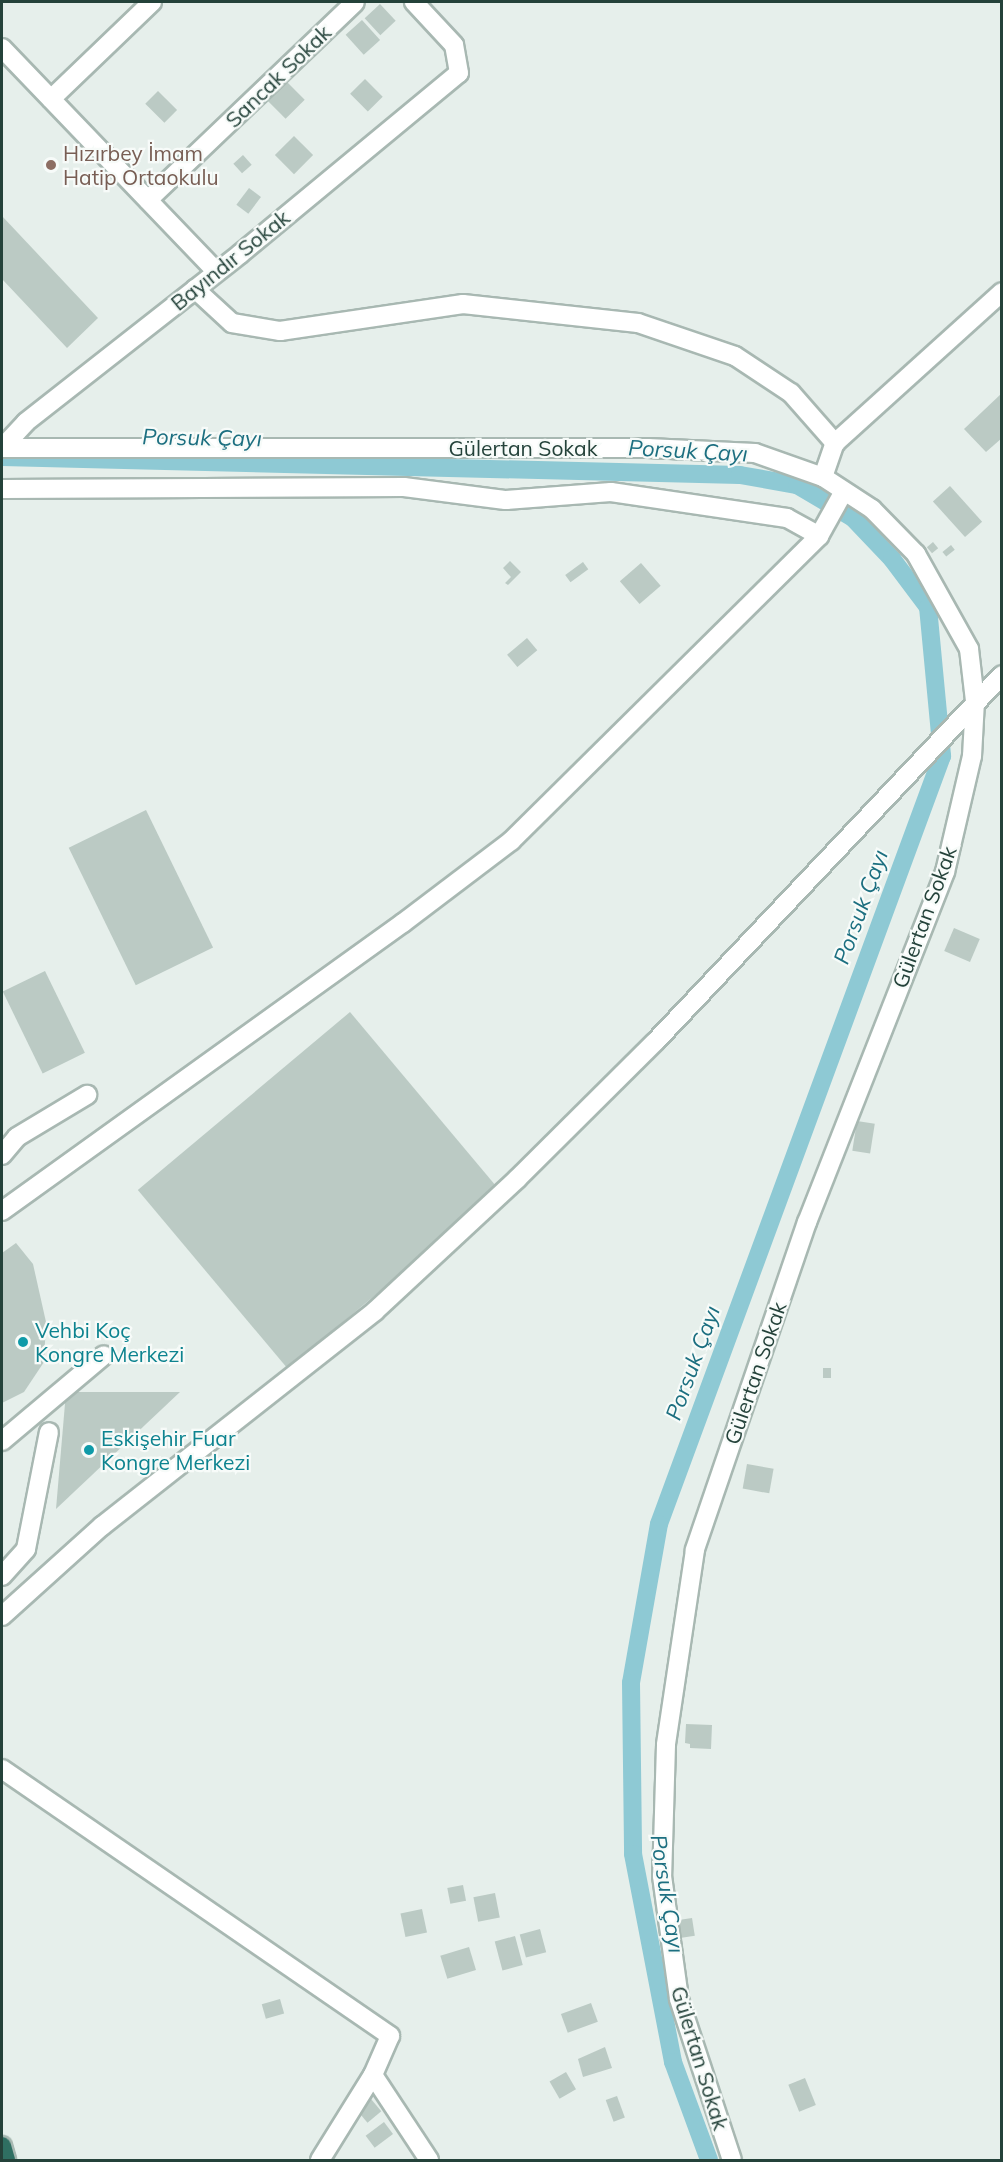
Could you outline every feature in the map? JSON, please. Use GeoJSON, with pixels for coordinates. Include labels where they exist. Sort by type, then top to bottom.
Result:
{"type":"FeatureCollection","features":[{"type":"Feature","properties":{"kind":"highway"},"geometry":{"type":"LineString","coordinates":[[2,2146],[6,2160]]}},
{"type":"Feature","properties":{"kind":"street"},"geometry":{"type":"LineString","coordinates":[[51,99],[152,2]]}},
{"type":"Feature","properties":{"kind":"street","name":"Sancak Sokak"},"geometry":{"type":"LineString","coordinates":[[148,200],[355,2]]}},
{"type":"Feature","properties":{"kind":"street","name":"Bayındır Sokak"},"geometry":{"type":"LineString","coordinates":[[2,448],[26,422],[217,272],[459,73],[454,45],[414,2]]}},
{"type":"Feature","properties":{"kind":"street"},"geometry":{"type":"LineString","coordinates":[[2,48],[217,272]]}},
{"type":"Feature","properties":{"kind":"street"},"geometry":{"type":"LineString","coordinates":[[195,289],[232,323],[280,331],[464,304],[638,323],[735,356],[791,393],[835,443]]}},
{"type":"Feature","properties":{"kind":"street"},"geometry":{"type":"LineString","coordinates":[[823,477],[835,443],[1002,292]]}},
{"type":"Feature","properties":{"kind":"street","name":"Gülertan Sokak"},"geometry":{"type":"LineString","coordinates":[[2,448],[648,448],[755,453],[823,477],[843,493],[872,509],[916,554],[969,649],[975,701],[972,756],[945,872],[807,1222],[695,1550],[666,1745],[662,1876],[679,1999],[732,2160]]}},
{"type":"Feature","properties":{"kind":"street"},"geometry":{"type":"LineString","coordinates":[[2,489],[404,487],[506,500],[611,492],[788,518],[819,536]]}},
{"type":"Feature","properties":{"kind":"street"},"geometry":{"type":"LineString","coordinates":[[2,1211],[403,923],[511,841],[819,536],[843,493]]}},
{"type":"Feature","properties":{"kind":"street"},"geometry":{"type":"LineString","coordinates":[[2,1616],[102,1526],[375,1311],[517,1179],[655,1042],[919,759],[1002,675]]}},
{"type":"Feature","properties":{"kind":"street"},"geometry":{"type":"LineString","coordinates":[[2,1155],[17,1137],[87,1095]]}},
{"type":"Feature","properties":{"kind":"street"},"geometry":{"type":"LineString","coordinates":[[2,1441],[104,1355]]}},
{"type":"Feature","properties":{"kind":"street"},"geometry":{"type":"LineString","coordinates":[[2,1576],[26,1549],[49,1432]]}},
{"type":"Feature","properties":{"kind":"street"},"geometry":{"type":"LineString","coordinates":[[2,1769],[390,2036],[373,2075],[320,2160]]}},
{"type":"Feature","properties":{"kind":"street"},"geometry":{"type":"LineString","coordinates":[[373,2075],[429,2160]]}},
{"type":"Feature","properties":{"kind":"building"},"geometry":{"type":"Polygon","coordinates":[[[380,4],[396,21],[380,35],[365,18],[380,4]]]}},
{"type":"Feature","properties":{"kind":"building"},"geometry":{"type":"Polygon","coordinates":[[[362,20],[380,40],[364,55],[346,35],[362,20]]]}},
{"type":"Feature","properties":{"kind":"building"},"geometry":{"type":"Polygon","coordinates":[[[365,79],[383,97],[368,112],[350,94],[365,79]]]}},
{"type":"Feature","properties":{"kind":"building"},"geometry":{"type":"Polygon","coordinates":[[[287,82],[305,100],[286,119],[268,101],[287,82]]]}},
{"type":"Feature","properties":{"kind":"building"},"geometry":{"type":"Polygon","coordinates":[[[158,91],[177,110],[164,123],[145,104],[158,91]]]}},
{"type":"Feature","properties":{"kind":"building"},"geometry":{"type":"Polygon","coordinates":[[[294,136],[313,155],[294,174],[275,155],[294,136]]]}},
{"type":"Feature","properties":{"kind":"building"},"geometry":{"type":"Polygon","coordinates":[[[243,155],[252,165],[242,173],[233,164],[243,155]]]}},
{"type":"Feature","properties":{"kind":"building"},"geometry":{"type":"Polygon","coordinates":[[[249,188],[261,197],[248,214],[236,205],[249,188]]]}},
{"type":"Feature","properties":{"kind":"building"},"geometry":{"type":"Polygon","coordinates":[[[2,216],[98,318],[67,348],[2,279],[2,216]]]}},
{"type":"Feature","properties":{"kind":"building"},"geometry":{"type":"Polygon","coordinates":[[[1002,393],[1002,438],[986,452],[964,429],[1002,393]]]}},
{"type":"Feature","properties":{"kind":"building"},"geometry":{"type":"Polygon","coordinates":[[[950,486],[982,522],[965,537],[933,501],[950,486]]]}},
{"type":"Feature","properties":{"kind":"building"},"geometry":{"type":"Polygon","coordinates":[[[933,542],[938,548],[932,553],[927,547],[933,542]]]}},
{"type":"Feature","properties":{"kind":"building"},"geometry":{"type":"Polygon","coordinates":[[[951,545],[955,550],[946,557],[942,552],[951,545]]]}},
{"type":"Feature","properties":{"kind":"building"},"geometry":{"type":"Polygon","coordinates":[[[510,561],[521,572],[508,585],[505,583],[511,577],[503,568],[510,561]]]}},
{"type":"Feature","properties":{"kind":"building"},"geometry":{"type":"Polygon","coordinates":[[[583,562],[588,569],[570,582],[565,575],[583,562]]]}},
{"type":"Feature","properties":{"kind":"building"},"geometry":{"type":"Polygon","coordinates":[[[641,563],[661,586],[640,604],[620,581],[641,563]]]}},
{"type":"Feature","properties":{"kind":"building"},"geometry":{"type":"Polygon","coordinates":[[[527,638],[537,650],[517,667],[507,655],[527,638]]]}},
{"type":"Feature","properties":{"kind":"building"},"geometry":{"type":"Polygon","coordinates":[[[146,810],[213,948],[136,985],[69,848],[146,810]]]}},
{"type":"Feature","properties":{"kind":"building"},"geometry":{"type":"Polygon","coordinates":[[[954,928],[980,939],[970,962],[944,951],[954,928]]]}},
{"type":"Feature","properties":{"kind":"building"},"geometry":{"type":"Polygon","coordinates":[[[45,971],[85,1053],[43,1073],[3,992],[45,971]]]}},
{"type":"Feature","properties":{"kind":"building"},"geometry":{"type":"Polygon","coordinates":[[[350,1012],[500,1190],[288,1369],[138,1190],[350,1012]]]}},
{"type":"Feature","properties":{"kind":"building"},"geometry":{"type":"Polygon","coordinates":[[[857,1121],[875,1124],[870,1153],[852,1151],[857,1121]]]}},
{"type":"Feature","properties":{"kind":"building","name":"Vehbi Koç Kongre Merkezi"},"geometry":{"type":"Polygon","coordinates":[[[16,1243],[33,1264],[46,1322],[44,1362],[24,1392],[2,1403],[2,1253],[16,1243]]]}},
{"type":"Feature","properties":{"kind":"building"},"geometry":{"type":"Polygon","coordinates":[[[823,1368],[831,1368],[831,1378],[823,1378],[823,1368]]]}},
{"type":"Feature","properties":{"kind":"building","name":"Eskişehir Fuar Kongre Merkezi"},"geometry":{"type":"Polygon","coordinates":[[[66,1392],[180,1392],[56,1509],[66,1392]]]}},
{"type":"Feature","properties":{"kind":"building"},"geometry":{"type":"Polygon","coordinates":[[[747,1464],[774,1469],[769,1493],[743,1489],[747,1464]]]}},
{"type":"Feature","properties":{"kind":"building"},"geometry":{"type":"Polygon","coordinates":[[[686,1724],[712,1725],[711,1749],[690,1748],[690,1744],[685,1743],[686,1724]]]}},
{"type":"Feature","properties":{"kind":"building"},"geometry":{"type":"Polygon","coordinates":[[[463,1885],[466,1901],[450,1904],[447,1888],[463,1885]]]}},
{"type":"Feature","properties":{"kind":"building"},"geometry":{"type":"Polygon","coordinates":[[[495,1893],[500,1918],[478,1922],[473,1897],[495,1893]]]}},
{"type":"Feature","properties":{"kind":"building"},"geometry":{"type":"Polygon","coordinates":[[[422,1909],[427,1932],[405,1937],[400,1914],[422,1909]]]}},
{"type":"Feature","properties":{"kind":"building"},"geometry":{"type":"Polygon","coordinates":[[[692,1918],[695,1936],[680,1938],[677,1920],[692,1918]]]}},
{"type":"Feature","properties":{"kind":"building"},"geometry":{"type":"Polygon","coordinates":[[[540,1929],[546,1952],[526,1958],[520,1934],[540,1929]]]}},
{"type":"Feature","properties":{"kind":"building"},"geometry":{"type":"Polygon","coordinates":[[[515,1936],[523,1965],[502,1970],[495,1941],[515,1936]]]}},
{"type":"Feature","properties":{"kind":"building"},"geometry":{"type":"Polygon","coordinates":[[[469,1947],[476,1970],[447,1979],[440,1956],[469,1947]]]}},
{"type":"Feature","properties":{"kind":"building"},"geometry":{"type":"Polygon","coordinates":[[[280,1999],[284,2013],[266,2019],[262,2004],[280,1999]]]}},
{"type":"Feature","properties":{"kind":"building"},"geometry":{"type":"Polygon","coordinates":[[[591,2003],[598,2022],[568,2033],[561,2014],[591,2003]]]}},
{"type":"Feature","properties":{"kind":"building"},"geometry":{"type":"Polygon","coordinates":[[[605,2047],[612,2068],[583,2077],[578,2059],[605,2047]]]}},
{"type":"Feature","properties":{"kind":"building"},"geometry":{"type":"Polygon","coordinates":[[[566,2072],[576,2089],[560,2099],[550,2082],[566,2072]]]}},
{"type":"Feature","properties":{"kind":"building"},"geometry":{"type":"Polygon","coordinates":[[[805,2078],[816,2105],[799,2112],[788,2085],[805,2078]]]}},
{"type":"Feature","properties":{"kind":"building"},"geometry":{"type":"Polygon","coordinates":[[[617,2096],[625,2118],[614,2122],[606,2100],[617,2096]]]}},
{"type":"Feature","properties":{"kind":"building"},"geometry":{"type":"Polygon","coordinates":[[[371,2099],[381,2111],[367,2123],[357,2111],[371,2099]]]}},
{"type":"Feature","properties":{"kind":"building"},"geometry":{"type":"Polygon","coordinates":[[[384,2122],[393,2134],[375,2148],[366,2136],[384,2122]]]}},
{"type":"Feature","properties":{"kind":"waterway","name":"Porsuk Çayı"},"geometry":{"type":"LineString","coordinates":[[2,457],[740,475],[797,485],[853,518],[892,559],[928,607],[942,756],[659,1524],[631,1683],[633,1854],[673,2062],[709,2160]]}},
{"type":"Feature","properties":{"kind":"place","name":"Hızırbey İmam Hatip Ortaokulu"},"geometry":{"type":"Point","coordinates":[51,165]}},
{"type":"Feature","properties":{"kind":"place","name":"Vehbi Koç Kongre Merkezi"},"geometry":{"type":"Point","coordinates":[23,1342]}},
{"type":"Feature","properties":{"kind":"place","name":"Eskişehir Fuar Kongre Merkezi"},"geometry":{"type":"Point","coordinates":[89,1450]}}]}
